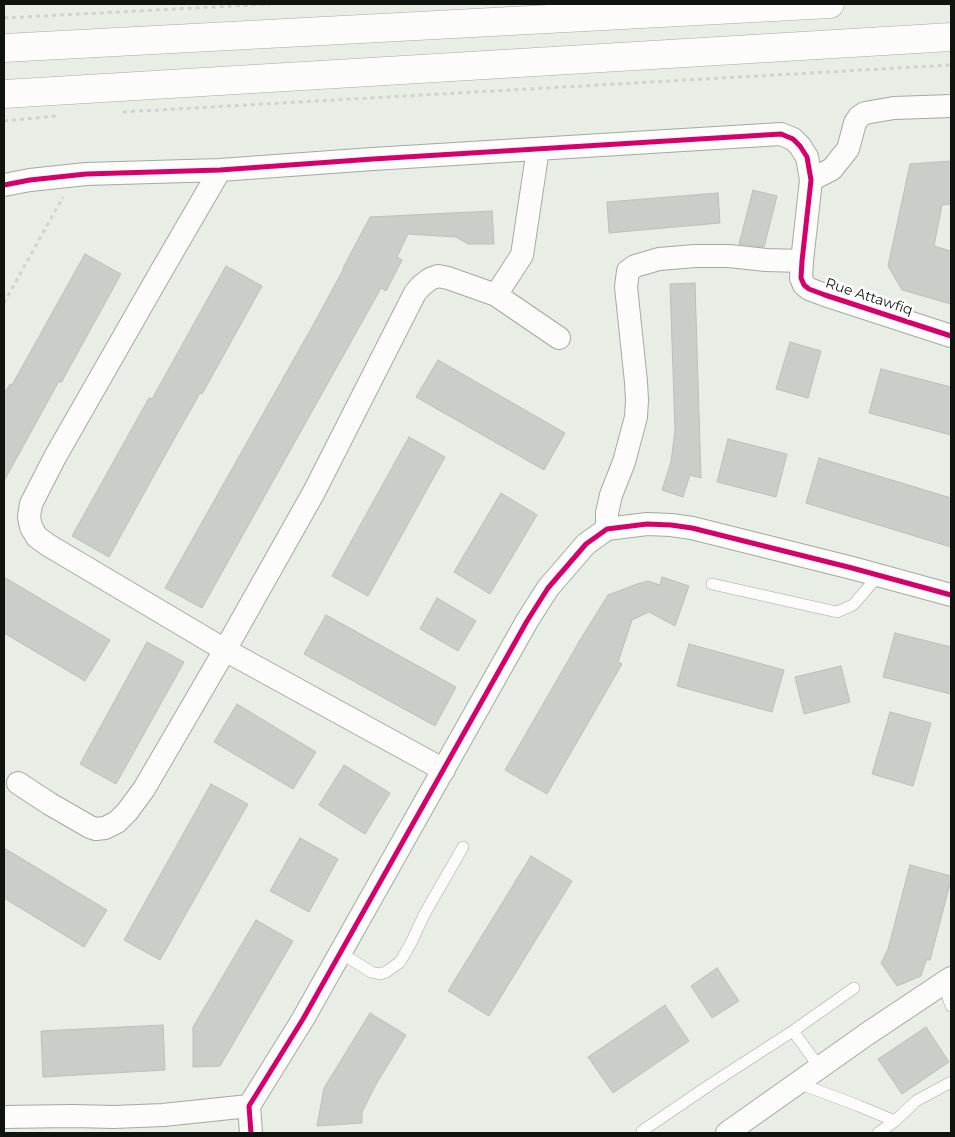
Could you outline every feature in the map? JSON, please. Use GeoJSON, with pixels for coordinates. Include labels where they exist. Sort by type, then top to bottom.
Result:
{"type":"FeatureCollection","features":[{"type":"Feature","properties":{"kind":"highway"},"geometry":{"type":"LineString","coordinates":[[4,48],[830,4]]}},
{"type":"Feature","properties":{"kind":"highway"},"geometry":{"type":"LineString","coordinates":[[4,94],[951,37]]}},
{"type":"Feature","properties":{"kind":"street"},"geometry":{"type":"LineString","coordinates":[[811,180],[832,169],[838,162],[848,149],[855,123],[865,113],[894,108],[951,106]]}},
{"type":"Feature","properties":{"kind":"street","name":"Rue Attawfiq"},"geometry":{"type":"LineString","coordinates":[[4,185],[86,174],[220,170],[374,158],[781,134],[793,139],[807,156],[811,180],[800,278],[804,285],[825,295],[951,336]]}},
{"type":"Feature","properties":{"kind":"street"},"geometry":{"type":"LineString","coordinates":[[496,295],[522,255],[538,149]]}},
{"type":"Feature","properties":{"kind":"street"},"geometry":{"type":"LineString","coordinates":[[220,170],[55,457],[31,504],[29,517],[31,527],[37,538],[48,545],[225,650],[444,770]]}},
{"type":"Feature","properties":{"kind":"street"},"geometry":{"type":"LineString","coordinates":[[607,529],[609,504],[624,462],[636,417],[636,382],[626,287],[628,271],[635,266],[659,259],[696,256],[729,256],[802,261]]}},
{"type":"Feature","properties":{"kind":"street"},"geometry":{"type":"LineString","coordinates":[[18,783],[83,824],[96,829],[105,828],[117,822],[127,812],[144,789],[314,492],[415,292],[421,286],[438,276],[496,295],[559,338]]}},
{"type":"Feature","properties":{"kind":"street"},"geometry":{"type":"LineString","coordinates":[[251,1133],[249,1106],[341,953],[528,621],[548,588],[586,544],[607,529],[628,525],[671,525],[692,528],[951,595]]}},
{"type":"Feature","properties":{"kind":"street"},"geometry":{"type":"LineString","coordinates":[[727,1133],[867,1034],[947,981]]}},
{"type":"Feature","properties":{"kind":"street"},"geometry":{"type":"LineString","coordinates":[[4,1117],[154,1116],[249,1106]]}},
{"type":"Feature","properties":{"kind":"lane"},"geometry":{"type":"LineString","coordinates":[[712,584],[837,612],[853,605],[879,575]]}},
{"type":"Feature","properties":{"kind":"lane"},"geometry":{"type":"LineString","coordinates":[[341,953],[372,972],[380,974],[400,962],[463,847]]}},
{"type":"Feature","properties":{"kind":"lane"},"geometry":{"type":"LineString","coordinates":[[947,981],[951,1006]]}},
{"type":"Feature","properties":{"kind":"lane"},"geometry":{"type":"LineString","coordinates":[[642,1131],[793,1031],[854,988]]}},
{"type":"Feature","properties":{"kind":"lane"},"geometry":{"type":"LineString","coordinates":[[793,1031],[820,1068]]}},
{"type":"Feature","properties":{"kind":"lane"},"geometry":{"type":"LineString","coordinates":[[878,1133],[895,1121],[916,1101],[951,1082]]}},
{"type":"Feature","properties":{"kind":"lane"},"geometry":{"type":"LineString","coordinates":[[798,1083],[895,1121]]}},
{"type":"Feature","properties":{"kind":"path"},"geometry":{"type":"LineString","coordinates":[[4,18],[271,4]]}},
{"type":"Feature","properties":{"kind":"path"},"geometry":{"type":"LineString","coordinates":[[120,113],[951,65]]}},
{"type":"Feature","properties":{"kind":"path"},"geometry":{"type":"LineString","coordinates":[[4,121],[60,116]]}},
{"type":"Feature","properties":{"kind":"path"},"geometry":{"type":"LineString","coordinates":[[4,303],[75,175]]}},
{"type":"Feature","properties":{"kind":"building"},"geometry":{"type":"Polygon","coordinates":[[[951,161],[951,204],[942,205],[934,246],[951,251],[951,304],[902,290],[888,266],[910,164],[951,161]]]}},
{"type":"Feature","properties":{"kind":"building"},"geometry":{"type":"Polygon","coordinates":[[[753,190],[777,196],[764,247],[739,244],[753,190]]]}},
{"type":"Feature","properties":{"kind":"building"},"geometry":{"type":"Polygon","coordinates":[[[718,193],[720,223],[609,233],[607,202],[718,193]]]}},
{"type":"Feature","properties":{"kind":"building"},"geometry":{"type":"Polygon","coordinates":[[[492,211],[494,244],[468,244],[456,237],[408,234],[397,257],[402,260],[386,291],[381,288],[202,608],[165,588],[317,318],[370,217],[492,211]]]}},
{"type":"Feature","properties":{"kind":"building"},"geometry":{"type":"Polygon","coordinates":[[[85,254],[121,274],[4,481],[4,394],[10,384],[12,385],[85,254]]]}},
{"type":"Feature","properties":{"kind":"building"},"geometry":{"type":"Polygon","coordinates":[[[226,266],[262,286],[109,557],[72,536],[149,398],[152,399],[226,266]]]}},
{"type":"Feature","properties":{"kind":"building"},"geometry":{"type":"Polygon","coordinates":[[[695,283],[701,478],[690,475],[683,497],[662,490],[671,462],[675,430],[670,284],[695,283]]]}},
{"type":"Feature","properties":{"kind":"building"},"geometry":{"type":"Polygon","coordinates":[[[790,342],[821,351],[808,398],[776,389],[790,342]]]}},
{"type":"Feature","properties":{"kind":"building"},"geometry":{"type":"Polygon","coordinates":[[[438,360],[565,433],[544,470],[416,397],[438,360]]]}},
{"type":"Feature","properties":{"kind":"building"},"geometry":{"type":"Polygon","coordinates":[[[881,369],[951,387],[951,435],[869,413],[881,369]]]}},
{"type":"Feature","properties":{"kind":"building"},"geometry":{"type":"Polygon","coordinates":[[[409,437],[445,457],[368,596],[332,576],[409,437]]]}},
{"type":"Feature","properties":{"kind":"building"},"geometry":{"type":"Polygon","coordinates":[[[728,439],[787,454],[776,497],[717,482],[728,439]]]}},
{"type":"Feature","properties":{"kind":"building"},"geometry":{"type":"Polygon","coordinates":[[[819,458],[951,498],[951,547],[806,503],[819,458]]]}},
{"type":"Feature","properties":{"kind":"building"},"geometry":{"type":"Polygon","coordinates":[[[501,493],[537,515],[490,594],[454,572],[501,493]]]}},
{"type":"Feature","properties":{"kind":"building"},"geometry":{"type":"Polygon","coordinates":[[[4,577],[110,640],[85,681],[4,633],[4,577]]]}},
{"type":"Feature","properties":{"kind":"building"},"geometry":{"type":"Polygon","coordinates":[[[662,577],[689,586],[675,626],[649,612],[632,620],[618,662],[622,664],[547,794],[505,770],[608,595],[648,581],[660,585],[662,577]]]}},
{"type":"Feature","properties":{"kind":"building"},"geometry":{"type":"Polygon","coordinates":[[[437,598],[476,621],[458,651],[420,629],[437,598]]]}},
{"type":"Feature","properties":{"kind":"building"},"geometry":{"type":"Polygon","coordinates":[[[326,615],[456,687],[435,726],[304,654],[326,615]]]}},
{"type":"Feature","properties":{"kind":"building"},"geometry":{"type":"Polygon","coordinates":[[[895,633],[951,647],[951,694],[883,677],[895,633]]]}},
{"type":"Feature","properties":{"kind":"building"},"geometry":{"type":"Polygon","coordinates":[[[147,642],[184,662],[116,784],[80,764],[147,642]]]}},
{"type":"Feature","properties":{"kind":"building"},"geometry":{"type":"Polygon","coordinates":[[[689,644],[784,670],[772,712],[677,686],[689,644]]]}},
{"type":"Feature","properties":{"kind":"building"},"geometry":{"type":"Polygon","coordinates":[[[841,666],[850,702],[804,714],[795,677],[841,666]]]}},
{"type":"Feature","properties":{"kind":"building"},"geometry":{"type":"Polygon","coordinates":[[[237,704],[316,752],[293,789],[214,742],[237,704]]]}},
{"type":"Feature","properties":{"kind":"building"},"geometry":{"type":"Polygon","coordinates":[[[890,712],[931,723],[913,786],[872,774],[890,712]]]}},
{"type":"Feature","properties":{"kind":"building"},"geometry":{"type":"Polygon","coordinates":[[[344,765],[390,793],[365,834],[319,805],[344,765]]]}},
{"type":"Feature","properties":{"kind":"building"},"geometry":{"type":"Polygon","coordinates":[[[211,784],[248,804],[160,960],[124,940],[211,784]]]}},
{"type":"Feature","properties":{"kind":"building"},"geometry":{"type":"Polygon","coordinates":[[[300,838],[338,859],[309,912],[270,891],[300,838]]]}},
{"type":"Feature","properties":{"kind":"building"},"geometry":{"type":"Polygon","coordinates":[[[4,848],[107,910],[84,947],[4,898],[4,848]]]}},
{"type":"Feature","properties":{"kind":"building"},"geometry":{"type":"Polygon","coordinates":[[[531,856],[572,881],[489,1016],[448,991],[531,856]]]}},
{"type":"Feature","properties":{"kind":"building"},"geometry":{"type":"Polygon","coordinates":[[[910,865],[951,876],[951,880],[930,960],[926,960],[921,976],[897,986],[881,963],[888,949],[910,865]]]}},
{"type":"Feature","properties":{"kind":"building"},"geometry":{"type":"Polygon","coordinates":[[[256,920],[293,941],[220,1066],[193,1067],[193,1027],[256,920]]]}},
{"type":"Feature","properties":{"kind":"building"},"geometry":{"type":"Polygon","coordinates":[[[717,968],[739,1001],[712,1018],[691,986],[717,968]]]}},
{"type":"Feature","properties":{"kind":"building"},"geometry":{"type":"Polygon","coordinates":[[[665,1005],[689,1041],[613,1093],[588,1057],[665,1005]]]}},
{"type":"Feature","properties":{"kind":"building"},"geometry":{"type":"Polygon","coordinates":[[[370,1013],[406,1035],[375,1086],[362,1112],[362,1123],[317,1126],[324,1088],[370,1013]]]}},
{"type":"Feature","properties":{"kind":"building"},"geometry":{"type":"Polygon","coordinates":[[[163,1025],[165,1070],[43,1077],[41,1031],[163,1025]]]}},
{"type":"Feature","properties":{"kind":"building"},"geometry":{"type":"Polygon","coordinates":[[[926,1027],[949,1062],[902,1094],[878,1059],[926,1027]]]}},
{"type":"Feature","properties":{"kind":"cycle path"},"geometry":{"type":"LineString","coordinates":[[4,185],[86,174],[220,170],[781,134],[793,139],[800,146],[807,157],[811,180],[802,261],[801,278],[804,285],[825,295],[951,336]]}},
{"type":"Feature","properties":{"kind":"cycle path"},"geometry":{"type":"LineString","coordinates":[[251,1133],[249,1106],[303,1019],[527,621],[548,588],[586,544],[607,529],[647,524],[671,525],[692,528],[951,595]]}}]}
